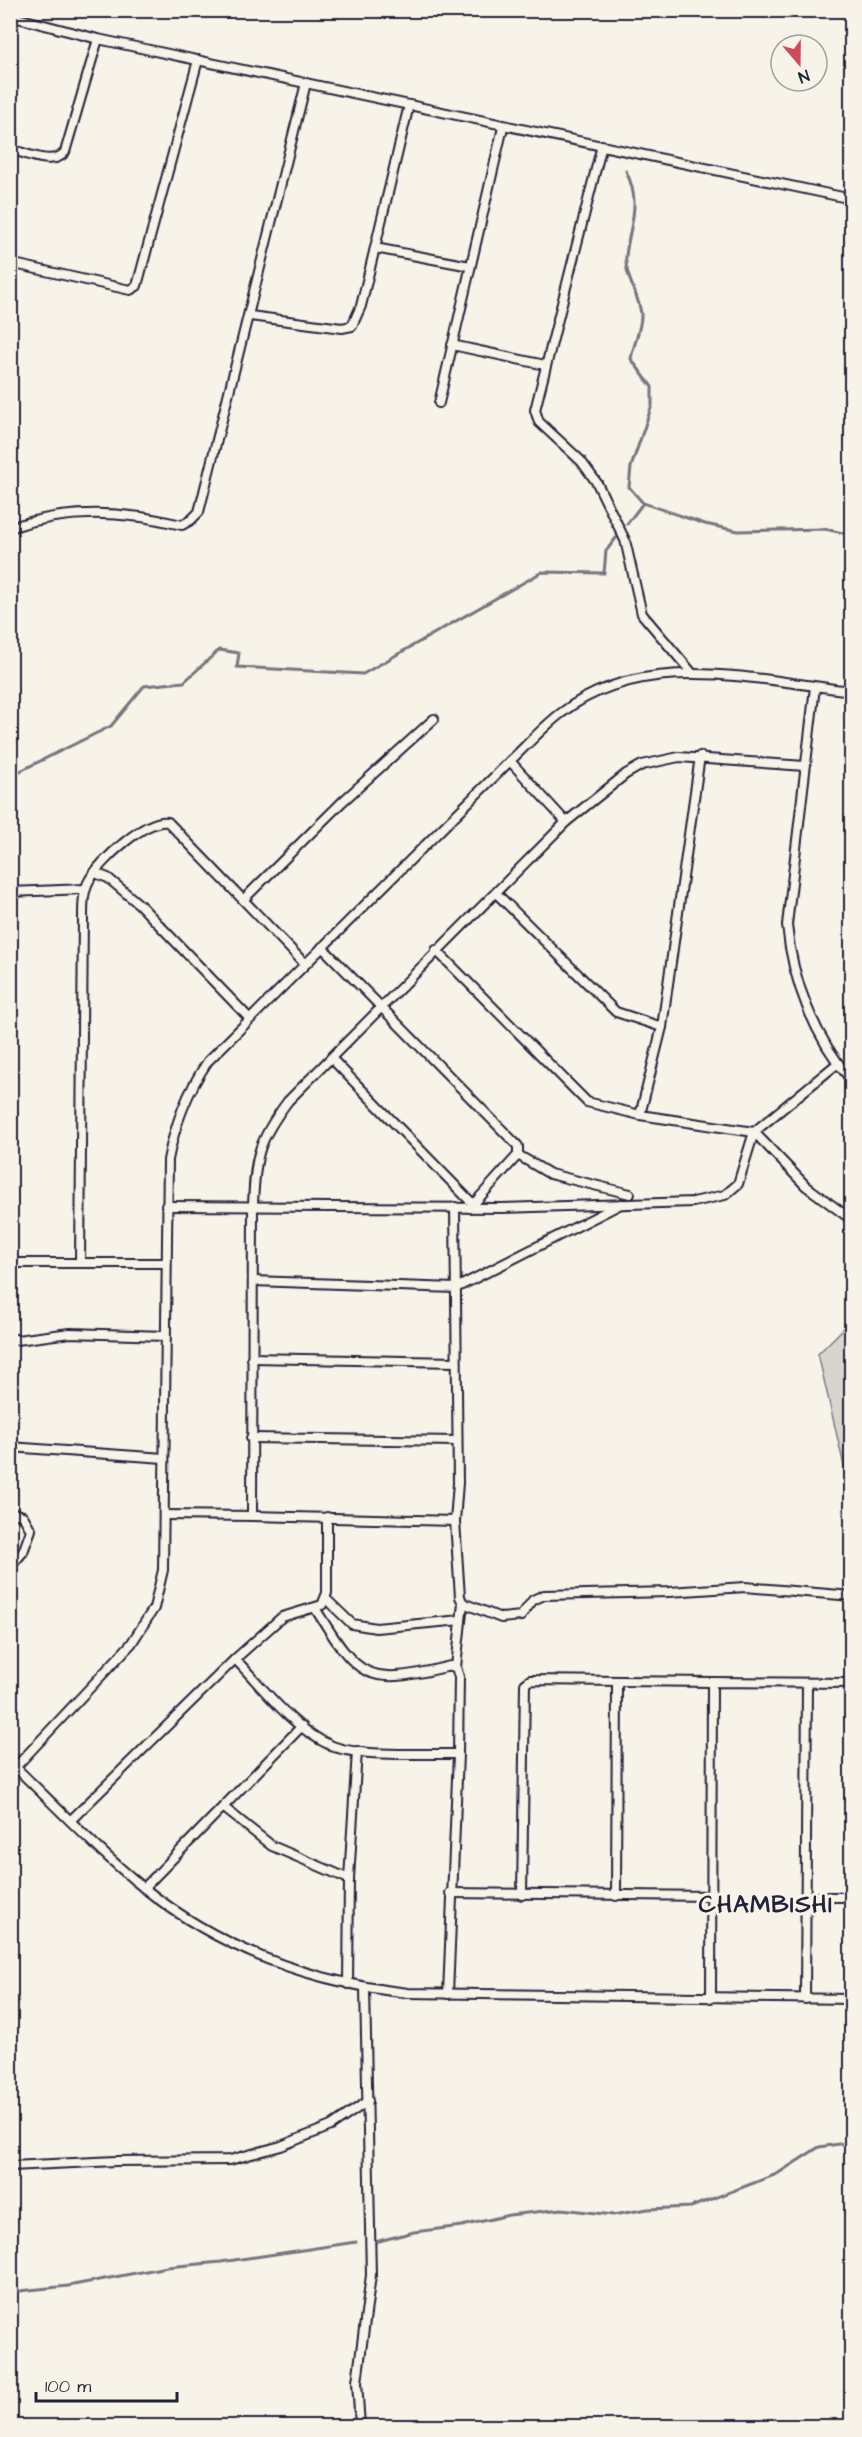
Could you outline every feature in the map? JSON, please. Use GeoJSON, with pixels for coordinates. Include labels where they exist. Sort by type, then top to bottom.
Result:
{"type":"FeatureCollection","features":[{"type":"Feature","properties":{"kind":"street"},"geometry":{"type":"LineString","coordinates":[[10,16],[99,39],[503,127],[602,145],[852,199]]}},
{"type":"Feature","properties":{"kind":"street"},"geometry":{"type":"LineString","coordinates":[[10,149],[52,160],[61,158],[65,153],[99,39]]}},
{"type":"Feature","properties":{"kind":"street"},"geometry":{"type":"LineString","coordinates":[[10,263],[130,290],[137,286],[198,60]]}},
{"type":"Feature","properties":{"kind":"street"},"geometry":{"type":"LineString","coordinates":[[10,528],[46,516],[109,512],[182,525],[199,512],[250,316],[306,83]]}},
{"type":"Feature","properties":{"kind":"street"},"geometry":{"type":"LineString","coordinates":[[250,316],[342,328],[352,326],[361,306],[409,105]]}},
{"type":"Feature","properties":{"kind":"street"},"geometry":{"type":"LineString","coordinates":[[439,403],[503,127]]}},
{"type":"Feature","properties":{"kind":"street"},"geometry":{"type":"LineString","coordinates":[[602,145],[535,410],[539,422],[581,461],[597,483],[625,540],[642,614],[692,673]]}},
{"type":"Feature","properties":{"kind":"street"},"geometry":{"type":"LineString","coordinates":[[375,248],[470,266]]}},
{"type":"Feature","properties":{"kind":"street"},"geometry":{"type":"LineString","coordinates":[[452,345],[545,365]]}},
{"type":"Feature","properties":{"kind":"street"},"geometry":{"type":"LineString","coordinates":[[852,691],[692,673],[640,678],[601,691],[560,714],[208,1061],[186,1097],[172,1136],[168,1160],[165,1263],[165,1515],[160,1589],[144,1626],[12,1767],[144,1888],[230,1944],[308,1974],[365,1988],[448,1994],[852,1999]]}},
{"type":"Feature","properties":{"kind":"street"},"geometry":{"type":"LineString","coordinates":[[815,687],[787,908],[788,942],[806,1002],[838,1064],[852,1081]]}},
{"type":"Feature","properties":{"kind":"street"},"geometry":{"type":"LineString","coordinates":[[244,898],[342,802],[434,719]]}},
{"type":"Feature","properties":{"kind":"street"},"geometry":{"type":"LineString","coordinates":[[252,1516],[255,1160],[266,1132],[288,1101],[381,1005],[566,822],[617,780],[642,765],[660,759],[700,756],[805,766]]}},
{"type":"Feature","properties":{"kind":"street"},"geometry":{"type":"LineString","coordinates":[[640,1115],[662,1027],[700,756]]}},
{"type":"Feature","properties":{"kind":"street"},"geometry":{"type":"LineString","coordinates":[[510,761],[566,822]]}},
{"type":"Feature","properties":{"kind":"street"},"geometry":{"type":"LineString","coordinates":[[80,1262],[82,916],[86,889],[95,873],[122,844],[155,823],[168,822],[244,898],[305,964]]}},
{"type":"Feature","properties":{"kind":"street"},"geometry":{"type":"LineString","coordinates":[[95,873],[108,878],[140,905],[250,1019]]}},
{"type":"Feature","properties":{"kind":"street"},"geometry":{"type":"LineString","coordinates":[[10,892],[86,889]]}},
{"type":"Feature","properties":{"kind":"street"},"geometry":{"type":"LineString","coordinates":[[496,893],[616,1012],[662,1027]]}},
{"type":"Feature","properties":{"kind":"street"},"geometry":{"type":"LineString","coordinates":[[322,948],[381,1005],[518,1146],[518,1155],[471,1206]]}},
{"type":"Feature","properties":{"kind":"street"},"geometry":{"type":"LineString","coordinates":[[436,950],[587,1102],[640,1115],[754,1132],[806,1186],[852,1220]]}},
{"type":"Feature","properties":{"kind":"street"},"geometry":{"type":"LineString","coordinates":[[331,1058],[471,1206]]}},
{"type":"Feature","properties":{"kind":"street"},"geometry":{"type":"LineString","coordinates":[[166,1206],[456,1207],[693,1202],[724,1195],[738,1184],[754,1132],[838,1064]]}},
{"type":"Feature","properties":{"kind":"street"},"geometry":{"type":"LineString","coordinates":[[518,1155],[550,1174],[630,1194]]}},
{"type":"Feature","properties":{"kind":"street"},"geometry":{"type":"LineString","coordinates":[[253,1281],[456,1288],[625,1202]]}},
{"type":"Feature","properties":{"kind":"street"},"geometry":{"type":"LineString","coordinates":[[448,1994],[450,1893],[458,1754],[459,1677],[456,1667],[463,1603],[460,1597],[455,1521],[456,1207]]}},
{"type":"Feature","properties":{"kind":"street"},"geometry":{"type":"LineString","coordinates":[[10,1263],[165,1263]]}},
{"type":"Feature","properties":{"kind":"street"},"geometry":{"type":"LineString","coordinates":[[10,1337],[17,1340],[70,1333],[165,1336]]}},
{"type":"Feature","properties":{"kind":"street"},"geometry":{"type":"LineString","coordinates":[[252,1358],[456,1362]]}},
{"type":"Feature","properties":{"kind":"street"},"geometry":{"type":"LineString","coordinates":[[251,1438],[457,1441]]}},
{"type":"Feature","properties":{"kind":"street"},"geometry":{"type":"LineString","coordinates":[[10,1447],[164,1458]]}},
{"type":"Feature","properties":{"kind":"street"},"geometry":{"type":"LineString","coordinates":[[10,1512],[23,1516],[30,1530],[23,1552],[10,1567]]}},
{"type":"Feature","properties":{"kind":"street"},"geometry":{"type":"LineString","coordinates":[[165,1515],[455,1521]]}},
{"type":"Feature","properties":{"kind":"street"},"geometry":{"type":"LineString","coordinates":[[71,1820],[235,1659],[282,1617],[322,1605],[326,1599],[327,1517]]}},
{"type":"Feature","properties":{"kind":"street"},"geometry":{"type":"LineString","coordinates":[[463,1603],[501,1617],[512,1618],[521,1616],[533,1600],[544,1595],[669,1592],[745,1587],[852,1596]]}},
{"type":"Feature","properties":{"kind":"street"},"geometry":{"type":"LineString","coordinates":[[326,1599],[352,1624],[376,1628],[461,1620]]}},
{"type":"Feature","properties":{"kind":"street"},"geometry":{"type":"LineString","coordinates":[[315,1608],[342,1651],[362,1671],[404,1675],[450,1666],[456,1667]]}},
{"type":"Feature","properties":{"kind":"street"},"geometry":{"type":"LineString","coordinates":[[235,1659],[302,1726],[331,1746],[357,1751],[458,1754]]}},
{"type":"Feature","properties":{"kind":"street"},"geometry":{"type":"LineString","coordinates":[[522,1894],[525,1684],[530,1680],[852,1683]]}},
{"type":"Feature","properties":{"kind":"street"},"geometry":{"type":"LineString","coordinates":[[616,1896],[617,1682]]}},
{"type":"Feature","properties":{"kind":"street"},"geometry":{"type":"LineString","coordinates":[[711,1998],[712,1682]]}},
{"type":"Feature","properties":{"kind":"street"},"geometry":{"type":"LineString","coordinates":[[805,1999],[807,1683]]}},
{"type":"Feature","properties":{"kind":"street"},"geometry":{"type":"LineString","coordinates":[[144,1888],[302,1726]]}},
{"type":"Feature","properties":{"kind":"street"},"geometry":{"type":"LineString","coordinates":[[348,1984],[349,1879],[357,1751]]}},
{"type":"Feature","properties":{"kind":"street"},"geometry":{"type":"LineString","coordinates":[[223,1807],[272,1846],[349,1879]]}},
{"type":"Feature","properties":{"kind":"street"},"geometry":{"type":"LineString","coordinates":[[450,1893],[711,1896]]}},
{"type":"Feature","properties":{"kind":"street"},"geometry":{"type":"LineString","coordinates":[[804,1897],[852,1897]]}},
{"type":"Feature","properties":{"kind":"street"},"geometry":{"type":"LineString","coordinates":[[360,2427],[357,2382],[371,2276],[365,1988]]}},
{"type":"Feature","properties":{"kind":"street"},"geometry":{"type":"LineString","coordinates":[[10,2166],[116,2161],[230,2160],[281,2146],[331,2126],[368,2101]]}},
{"type":"Feature","properties":{"kind":"shaded area"},"geometry":{"type":"Polygon","coordinates":[[[851,1321],[851,1496],[818,1354],[851,1321]]]}},
{"type":"Feature","properties":{"kind":"waterway"},"geometry":{"type":"LineString","coordinates":[[626,171],[631,183],[634,204],[626,263],[641,314],[631,359],[652,387],[652,405],[631,467],[629,487],[643,503]]}},
{"type":"Feature","properties":{"kind":"waterway"},"geometry":{"type":"LineString","coordinates":[[627,524],[643,503],[705,524],[738,531],[825,529],[852,535]]}},
{"type":"Feature","properties":{"kind":"waterway"},"geometry":{"type":"LineString","coordinates":[[10,776],[111,726],[144,686],[184,682],[219,650],[239,653],[237,667],[363,674],[542,572],[604,573],[606,551],[616,538]]}},
{"type":"Feature","properties":{"kind":"waterway"},"geometry":{"type":"LineString","coordinates":[[375,2242],[414,2232],[462,2226],[509,2215],[562,2209],[613,2215],[648,2209],[691,2207],[777,2174],[819,2147],[852,2142]]}},
{"type":"Feature","properties":{"kind":"waterway"},"geometry":{"type":"LineString","coordinates":[[10,2292],[68,2286],[167,2267],[221,2262],[356,2242]]}},
{"type":"Feature","properties":{"kind":"district","name":"CHAMBISHI"},"geometry":{"type":"Point","coordinates":[766,1905]}}]}
